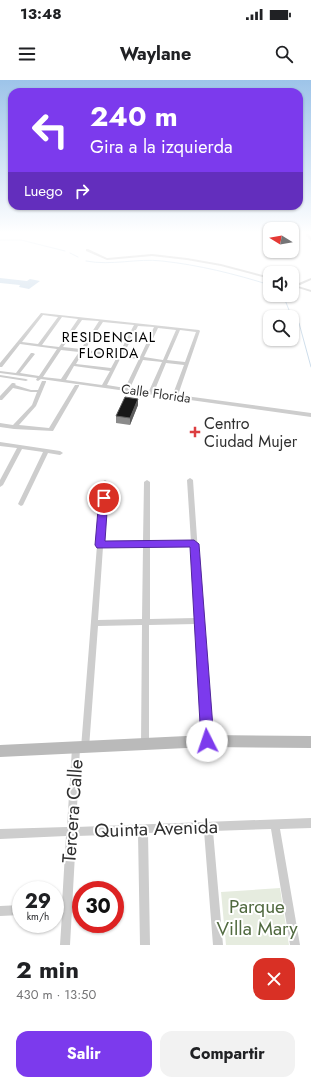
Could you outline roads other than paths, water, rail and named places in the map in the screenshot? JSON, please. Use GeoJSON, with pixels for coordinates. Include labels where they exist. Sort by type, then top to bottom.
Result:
{"type":"FeatureCollection","features":[{"type":"Feature","properties":{"kind":"main road"},"geometry":{"type":"LineString","coordinates":[[0,751],[207,741],[311,742]]}},
{"type":"Feature","properties":{"kind":"street"},"geometry":{"type":"LineString","coordinates":[[245,271],[263,276]]}},
{"type":"Feature","properties":{"kind":"street"},"geometry":{"type":"LineString","coordinates":[[299,284],[311,279]]}},
{"type":"Feature","properties":{"kind":"street"},"geometry":{"type":"LineString","coordinates":[[299,288],[311,291]]}},
{"type":"Feature","properties":{"kind":"street"},"geometry":{"type":"LineString","coordinates":[[0,366],[40,315],[44,314],[198,332],[175,396]]}},
{"type":"Feature","properties":{"kind":"street"},"geometry":{"type":"LineString","coordinates":[[39,345],[61,316]]}},
{"type":"Feature","properties":{"kind":"street"},"geometry":{"type":"LineString","coordinates":[[14,427],[34,406],[41,390],[40,380],[81,318]]}},
{"type":"Feature","properties":{"kind":"street"},"geometry":{"type":"LineString","coordinates":[[63,380],[101,321]]}},
{"type":"Feature","properties":{"kind":"street"},"geometry":{"type":"LineString","coordinates":[[104,386],[136,325]]}},
{"type":"Feature","properties":{"kind":"street"},"geometry":{"type":"LineString","coordinates":[[127,389],[156,327]]}},
{"type":"Feature","properties":{"kind":"street"},"geometry":{"type":"LineString","coordinates":[[151,393],[178,329]]}},
{"type":"Feature","properties":{"kind":"street"},"geometry":{"type":"LineString","coordinates":[[92,335],[128,339]]}},
{"type":"Feature","properties":{"kind":"street"},"geometry":{"type":"LineString","coordinates":[[19,343],[187,364]]}},
{"type":"Feature","properties":{"kind":"street"},"geometry":{"type":"LineString","coordinates":[[0,398],[19,377],[33,354]]}},
{"type":"Feature","properties":{"kind":"street"},"geometry":{"type":"LineString","coordinates":[[73,366],[112,370]]}},
{"type":"Feature","properties":{"kind":"street","name":"Calle Florida"},"geometry":{"type":"LineString","coordinates":[[0,372],[19,377]]}},
{"type":"Feature","properties":{"kind":"street","name":"Calle Florida"},"geometry":{"type":"LineString","coordinates":[[0,376],[19,377],[311,419]]}},
{"type":"Feature","properties":{"kind":"street","name":"Calle Florida"},"geometry":{"type":"LineString","coordinates":[[40,380],[63,380],[311,415]]}},
{"type":"Feature","properties":{"kind":"street"},"geometry":{"type":"LineString","coordinates":[[12,386],[32,391],[41,390]]}},
{"type":"Feature","properties":{"kind":"street"},"geometry":{"type":"LineString","coordinates":[[0,425],[51,430],[77,386]]}},
{"type":"Feature","properties":{"kind":"street"},"geometry":{"type":"LineString","coordinates":[[0,444],[60,454]]}},
{"type":"Feature","properties":{"kind":"street"},"geometry":{"type":"LineString","coordinates":[[0,485],[20,447]]}},
{"type":"Feature","properties":{"kind":"street"},"geometry":{"type":"LineString","coordinates":[[21,504],[46,451]]}},
{"type":"Feature","properties":{"kind":"street"},"geometry":{"type":"LineString","coordinates":[[190,480],[207,741]]}},
{"type":"Feature","properties":{"kind":"street","name":"Tercera Calle"},"geometry":{"type":"LineString","coordinates":[[65,945],[71,831],[94,623],[105,482]]}},
{"type":"Feature","properties":{"kind":"street"},"geometry":{"type":"LineString","coordinates":[[145,745],[147,482]]}},
{"type":"Feature","properties":{"kind":"street"},"geometry":{"type":"LineString","coordinates":[[100,545],[194,544]]}},
{"type":"Feature","properties":{"kind":"street"},"geometry":{"type":"LineString","coordinates":[[94,623],[200,621]]}},
{"type":"Feature","properties":{"kind":"street","name":"Quinta Avenida"},"geometry":{"type":"LineString","coordinates":[[0,834],[311,823]]}},
{"type":"Feature","properties":{"kind":"street"},"geometry":{"type":"LineString","coordinates":[[275,824],[295,945]]}},
{"type":"Feature","properties":{"kind":"street"},"geometry":{"type":"LineString","coordinates":[[208,826],[218,945]]}},
{"type":"Feature","properties":{"kind":"street"},"geometry":{"type":"LineString","coordinates":[[143,829],[145,945]]}},
{"type":"Feature","properties":{"kind":"street"},"geometry":{"type":"LineString","coordinates":[[0,911],[12,910]]}},
{"type":"Feature","properties":{"kind":"water"},"geometry":{"type":"Polygon","coordinates":[[[0,278],[27,281],[30,279],[40,281],[29,289],[19,287],[20,285],[0,283],[0,278]]]}},
{"type":"Feature","properties":{"kind":"waterway"},"geometry":{"type":"LineString","coordinates":[[222,271],[263,283]]}},
{"type":"Feature","properties":{"kind":"waterway"},"geometry":{"type":"LineString","coordinates":[[286,302],[289,310],[299,323],[311,367]]}},
{"type":"Feature","properties":{"kind":"place","name":"Centro Ciudad Mujer"},"geometry":{"type":"Point","coordinates":[195,432]}},
{"type":"Feature","properties":{"kind":"district","name":"RESIDENCIAL FLORIDA"},"geometry":{"type":"Point","coordinates":[109,346]}},
{"type":"Feature","properties":{"kind":"park label","name":"Parque Villa Mary"},"geometry":{"type":"Point","coordinates":[257,917]}}]}
